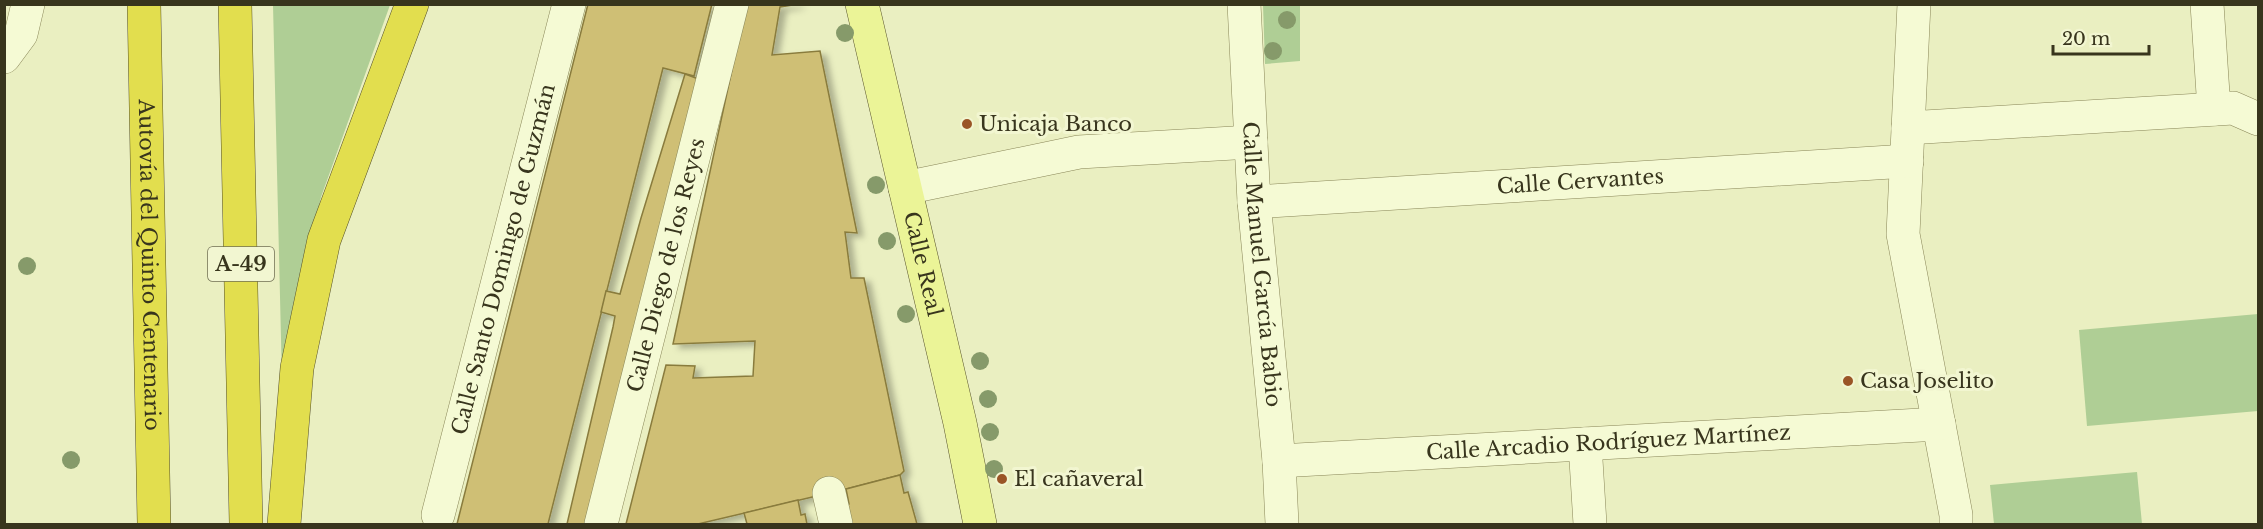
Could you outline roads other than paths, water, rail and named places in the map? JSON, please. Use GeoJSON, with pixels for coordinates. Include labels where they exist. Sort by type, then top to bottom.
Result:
{"type":"FeatureCollection","features":[{"type":"Feature","properties":{"kind":"highway","name":"Autovía del Quinto Centenario"},"geometry":{"type":"LineString","coordinates":[[144,4],[154,525]]}},
{"type":"Feature","properties":{"kind":"highway","name":"A-49"},"geometry":{"type":"LineString","coordinates":[[235,4],[246,525]]}},
{"type":"Feature","properties":{"kind":"highway"},"geometry":{"type":"LineString","coordinates":[[284,525],[297,368],[324,240],[412,4]]}},
{"type":"Feature","properties":{"kind":"main road","name":"Calle Real"},"geometry":{"type":"LineString","coordinates":[[862,4],[960,423],[980,525]]}},
{"type":"Feature","properties":{"kind":"street"},"geometry":{"type":"LineString","coordinates":[[4,57],[21,34],[28,4]]}},
{"type":"Feature","properties":{"kind":"street","name":"Calle Santo Domingo de Guzmán"},"geometry":{"type":"LineString","coordinates":[[438,515],[569,4]]}},
{"type":"Feature","properties":{"kind":"street","name":"Calle Diego de los Reyes"},"geometry":{"type":"LineString","coordinates":[[601,525],[732,4]]}},
{"type":"Feature","properties":{"kind":"street","name":"Calle Manuel García Babio"},"geometry":{"type":"LineString","coordinates":[[1244,4],[1254,202],[1279,461],[1282,525]]}},
{"type":"Feature","properties":{"kind":"street"},"geometry":{"type":"LineString","coordinates":[[1914,4],[1903,234],[1956,525]]}},
{"type":"Feature","properties":{"kind":"street"},"geometry":{"type":"LineString","coordinates":[[2207,4],[2214,109]]}},
{"type":"Feature","properties":{"kind":"street"},"geometry":{"type":"LineString","coordinates":[[1908,128],[2233,108],[2259,119]]}},
{"type":"Feature","properties":{"kind":"street"},"geometry":{"type":"LineString","coordinates":[[905,188],[1079,152],[1251,142]]}},
{"type":"Feature","properties":{"kind":"street","name":"Calle Cervantes"},"geometry":{"type":"LineString","coordinates":[[1254,202],[1907,162]]}},
{"type":"Feature","properties":{"kind":"street","name":"Calle Arcadio Rodríguez Martínez"},"geometry":{"type":"LineString","coordinates":[[1279,461],[1939,424]]}},
{"type":"Feature","properties":{"kind":"street"},"geometry":{"type":"LineString","coordinates":[[1585,444],[1590,525]]}},
{"type":"Feature","properties":{"kind":"street"},"geometry":{"type":"LineString","coordinates":[[829,493],[836,525]]}},
{"type":"Feature","properties":{"kind":"place","name":"Unicaja Banco"},"geometry":{"type":"Point","coordinates":[967,124]}},
{"type":"Feature","properties":{"kind":"place","name":"Casa Joselito"},"geometry":{"type":"Point","coordinates":[1848,381]}},
{"type":"Feature","properties":{"kind":"place","name":"El cañaveral"},"geometry":{"type":"Point","coordinates":[1002,479]}}]}
